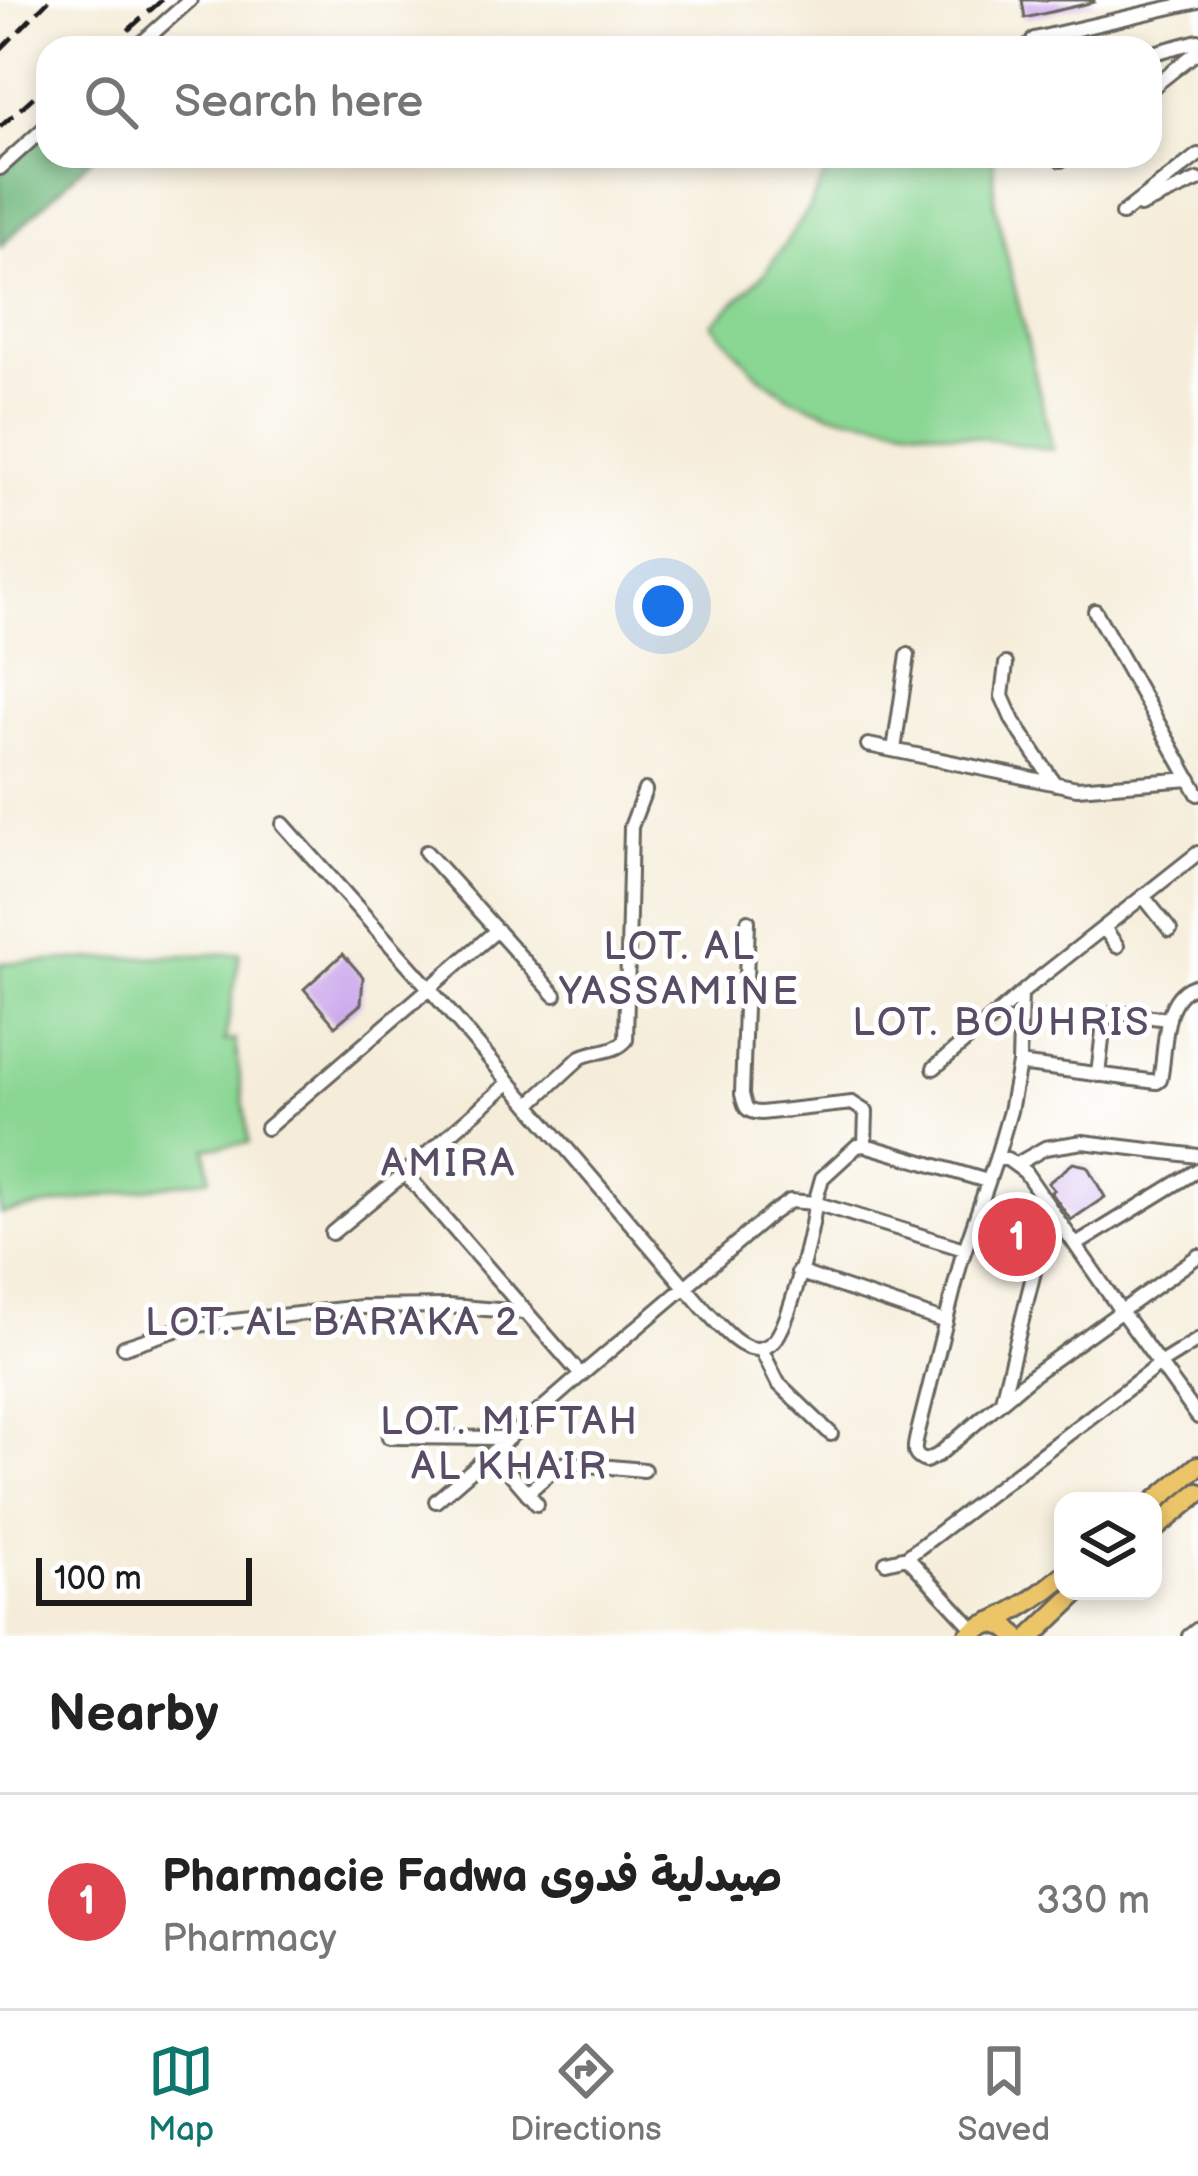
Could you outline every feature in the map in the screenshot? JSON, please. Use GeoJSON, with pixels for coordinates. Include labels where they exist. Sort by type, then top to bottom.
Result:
{"type":"FeatureCollection","features":[{"type":"Feature","properties":{"kind":"main road"},"geometry":{"type":"LineString","coordinates":[[1162,1496],[1198,1466]]}},
{"type":"Feature","properties":{"kind":"main road"},"geometry":{"type":"LineString","coordinates":[[1162,1523],[1198,1493]]}},
{"type":"Feature","properties":{"kind":"main road"},"geometry":{"type":"LineString","coordinates":[[978,1629],[1054,1582]]}},
{"type":"Feature","properties":{"kind":"main road"},"geometry":{"type":"LineString","coordinates":[[1033,1636],[1070,1600]]}},
{"type":"Feature","properties":{"kind":"main road"},"geometry":{"type":"LineString","coordinates":[[978,1629],[1007,1627],[1016,1636]]}},
{"type":"Feature","properties":{"kind":"street"},"geometry":{"type":"LineString","coordinates":[[150,36],[190,0]]}},
{"type":"Feature","properties":{"kind":"street"},"geometry":{"type":"LineString","coordinates":[[1051,36],[1198,1]]}},
{"type":"Feature","properties":{"kind":"street"},"geometry":{"type":"LineString","coordinates":[[1162,51],[1198,41]]}},
{"type":"Feature","properties":{"kind":"street"},"geometry":{"type":"LineString","coordinates":[[1162,80],[1198,51]]}},
{"type":"Feature","properties":{"kind":"street"},"geometry":{"type":"LineString","coordinates":[[0,168],[36,136]]}},
{"type":"Feature","properties":{"kind":"street"},"geometry":{"type":"LineString","coordinates":[[1198,154],[1122,214],[1198,180]]}},
{"type":"Feature","properties":{"kind":"street"},"geometry":{"type":"LineString","coordinates":[[1095,611],[1198,794]]}},
{"type":"Feature","properties":{"kind":"street"},"geometry":{"type":"LineString","coordinates":[[894,750],[908,655]]}},
{"type":"Feature","properties":{"kind":"street"},"geometry":{"type":"LineString","coordinates":[[1006,664],[1002,696],[1055,784]]}},
{"type":"Feature","properties":{"kind":"street"},"geometry":{"type":"LineString","coordinates":[[868,745],[1077,788],[1190,779]]}},
{"type":"Feature","properties":{"kind":"street"},"geometry":{"type":"LineString","coordinates":[[529,1106],[581,1058],[618,1048],[626,1040],[631,826],[645,790]]}},
{"type":"Feature","properties":{"kind":"street"},"geometry":{"type":"LineString","coordinates":[[283,824],[686,1287],[729,1335],[749,1348],[761,1349],[777,1338],[822,1178],[851,1150],[865,1145],[987,1181]]}},
{"type":"Feature","properties":{"kind":"street"},"geometry":{"type":"LineString","coordinates":[[426,852],[555,995]]}},
{"type":"Feature","properties":{"kind":"street"},"geometry":{"type":"LineString","coordinates":[[934,1068],[1198,853]]}},
{"type":"Feature","properties":{"kind":"street"},"geometry":{"type":"LineString","coordinates":[[1144,896],[1170,930]]}},
{"type":"Feature","properties":{"kind":"street"},"geometry":{"type":"LineString","coordinates":[[748,921],[745,1108],[761,1113],[852,1103],[866,1112],[865,1145]]}},
{"type":"Feature","properties":{"kind":"street"},"geometry":{"type":"LineString","coordinates":[[1104,928],[1118,946]]}},
{"type":"Feature","properties":{"kind":"street"},"geometry":{"type":"LineString","coordinates":[[267,1128],[497,930]]}},
{"type":"Feature","properties":{"kind":"street"},"geometry":{"type":"LineString","coordinates":[[1019,1064],[1156,1082],[1179,993],[1198,986]]}},
{"type":"Feature","properties":{"kind":"street"},"geometry":{"type":"LineString","coordinates":[[1021,994],[1019,1064],[996,1160],[964,1250],[914,1453],[926,1461],[938,1455],[1002,1401],[1198,1256]]}},
{"type":"Feature","properties":{"kind":"street"},"geometry":{"type":"LineString","coordinates":[[1098,1075],[1104,1022],[1109,1015],[1169,1019]]}},
{"type":"Feature","properties":{"kind":"street"},"geometry":{"type":"LineString","coordinates":[[332,1234],[509,1082]]}},
{"type":"Feature","properties":{"kind":"street"},"geometry":{"type":"LineString","coordinates":[[1017,1164],[1045,1148],[1083,1142],[1198,1156]]}},
{"type":"Feature","properties":{"kind":"street"},"geometry":{"type":"LineString","coordinates":[[996,1160],[1017,1164],[1198,1417]]}},
{"type":"Feature","properties":{"kind":"street"},"geometry":{"type":"LineString","coordinates":[[1076,1245],[1198,1170]]}},
{"type":"Feature","properties":{"kind":"street"},"geometry":{"type":"LineString","coordinates":[[405,1173],[581,1375]]}},
{"type":"Feature","properties":{"kind":"street"},"geometry":{"type":"LineString","coordinates":[[436,1501],[790,1201],[880,1221],[964,1250]]}},
{"type":"Feature","properties":{"kind":"street"},"geometry":{"type":"LineString","coordinates":[[1002,1401],[1050,1208]]}},
{"type":"Feature","properties":{"kind":"street"},"geometry":{"type":"LineString","coordinates":[[798,1272],[946,1322]]}},
{"type":"Feature","properties":{"kind":"street"},"geometry":{"type":"LineString","coordinates":[[124,1347],[188,1326],[361,1307],[448,1306],[524,1312]]}},
{"type":"Feature","properties":{"kind":"street"},"geometry":{"type":"LineString","coordinates":[[886,1562],[907,1557],[1161,1363],[1198,1340]]}},
{"type":"Feature","properties":{"kind":"street"},"geometry":{"type":"LineString","coordinates":[[761,1349],[778,1383],[830,1434]]}},
{"type":"Feature","properties":{"kind":"street"},"geometry":{"type":"LineString","coordinates":[[389,1437],[508,1438]]}},
{"type":"Feature","properties":{"kind":"street"},"geometry":{"type":"LineString","coordinates":[[492,1452],[532,1499],[558,1466],[566,1463],[644,1470]]}},
{"type":"Feature","properties":{"kind":"street"},"geometry":{"type":"LineString","coordinates":[[907,1557],[978,1629]]}},
{"type":"Feature","properties":{"kind":"street"},"geometry":{"type":"LineString","coordinates":[[1189,1636],[1198,1629]]}},
{"type":"Feature","properties":{"kind":"green space"},"geometry":{"type":"Polygon","coordinates":[[[36,141],[36,168],[82,168],[0,247],[0,173],[36,141]]]}},
{"type":"Feature","properties":{"kind":"green space"},"geometry":{"type":"Polygon","coordinates":[[[828,168],[993,168],[995,205],[1053,450],[829,413],[789,397],[757,374],[712,324],[764,274],[807,212],[828,168]]]}},
{"type":"Feature","properties":{"kind":"green space"},"geometry":{"type":"Polygon","coordinates":[[[240,953],[225,1041],[235,1040],[249,1143],[206,1148],[210,1178],[0,1214],[0,963],[240,953]]]}},
{"type":"Feature","properties":{"kind":"building"},"geometry":{"type":"Polygon","coordinates":[[[1022,0],[1094,0],[1094,2],[1025,18],[1022,0]]]}},
{"type":"Feature","properties":{"kind":"building"},"geometry":{"type":"Polygon","coordinates":[[[343,954],[363,977],[361,1004],[335,1026],[304,989],[343,954]]]}},
{"type":"Feature","properties":{"kind":"building"},"geometry":{"type":"Polygon","coordinates":[[[1073,1163],[1087,1166],[1105,1197],[1071,1220],[1048,1183],[1073,1163]]]}},
{"type":"Feature","properties":{"kind":"railway"},"geometry":{"type":"LineString","coordinates":[[0,50],[49,0]]}},
{"type":"Feature","properties":{"kind":"railway"},"geometry":{"type":"LineString","coordinates":[[122,36],[162,0]]}},
{"type":"Feature","properties":{"kind":"railway"},"geometry":{"type":"LineString","coordinates":[[0,127],[36,95]]}},
{"type":"Feature","properties":{"kind":"place","name":"Pharmacie Fadwa صيدلية فدوى"},"geometry":{"type":"Point","coordinates":[1017,1237]}},
{"type":"Feature","properties":{"kind":"district","name":"LOT. AL YASSAMINE"},"geometry":{"type":"Point","coordinates":[680,968]}},
{"type":"Feature","properties":{"kind":"district","name":"LOT. BOUHRIS"},"geometry":{"type":"Point","coordinates":[1002,1021]}},
{"type":"Feature","properties":{"kind":"district","name":"AMIRA"},"geometry":{"type":"Point","coordinates":[449,1162]}},
{"type":"Feature","properties":{"kind":"district","name":"LOT. AL BARAKA 2"},"geometry":{"type":"Point","coordinates":[333,1321]}},
{"type":"Feature","properties":{"kind":"district","name":"LOT. MIFTAH AL KHAIR"},"geometry":{"type":"Point","coordinates":[510,1442]}}]}
